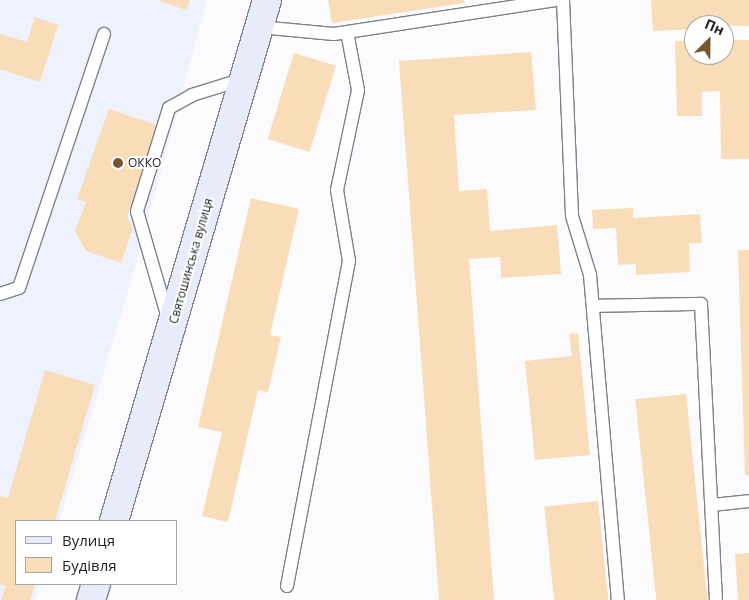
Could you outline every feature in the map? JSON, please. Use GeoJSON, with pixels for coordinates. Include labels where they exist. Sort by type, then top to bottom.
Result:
{"type":"FeatureCollection","features":[{"type":"Feature","properties":{"kind":"main road","name":"Святошинська вулиця"},"geometry":{"type":"LineString","coordinates":[[114,520],[267,0]]}},
{"type":"Feature","properties":{"kind":"main road"},"geometry":{"type":"LineString","coordinates":[[91,600],[96,585]]}},
{"type":"Feature","properties":{"kind":"lane"},"geometry":{"type":"LineString","coordinates":[[259,27],[347,32],[554,0]]}},
{"type":"Feature","properties":{"kind":"lane"},"geometry":{"type":"LineString","coordinates":[[563,0],[572,216],[590,275],[618,600]]}},
{"type":"Feature","properties":{"kind":"lane"},"geometry":{"type":"LineString","coordinates":[[287,586],[349,262],[337,190],[358,90],[347,32]]}},
{"type":"Feature","properties":{"kind":"lane"},"geometry":{"type":"LineString","coordinates":[[0,294],[19,288],[104,34]]}},
{"type":"Feature","properties":{"kind":"lane"},"geometry":{"type":"LineString","coordinates":[[172,328],[137,211],[169,108],[192,95],[244,80]]}},
{"type":"Feature","properties":{"kind":"lane"},"geometry":{"type":"LineString","coordinates":[[593,306],[701,304],[716,600]]}},
{"type":"Feature","properties":{"kind":"lane"},"geometry":{"type":"LineString","coordinates":[[712,505],[749,501]]}},
{"type":"Feature","properties":{"kind":"shaded area"},"geometry":{"type":"Polygon","coordinates":[[[0,0],[207,0],[134,271],[59,520],[15,520],[15,585],[40,585],[35,600],[0,600],[0,0]]]}},
{"type":"Feature","properties":{"kind":"building"},"geometry":{"type":"Polygon","coordinates":[[[157,0],[190,0],[186,10],[157,0]]]}},
{"type":"Feature","properties":{"kind":"building"},"geometry":{"type":"Polygon","coordinates":[[[328,0],[464,0],[465,3],[332,23],[328,0]]]}},
{"type":"Feature","properties":{"kind":"building"},"geometry":{"type":"Polygon","coordinates":[[[651,0],[749,0],[749,26],[734,26],[734,15],[684,15],[684,29],[653,31],[651,0]]]}},
{"type":"Feature","properties":{"kind":"building"},"geometry":{"type":"Polygon","coordinates":[[[35,17],[58,25],[40,82],[0,69],[0,34],[27,42],[35,17]]]}},
{"type":"Feature","properties":{"kind":"building"},"geometry":{"type":"Polygon","coordinates":[[[734,40],[749,40],[749,159],[721,159],[720,91],[702,92],[702,116],[677,116],[675,41],[684,41],[684,65],[734,65],[734,40]]]}},
{"type":"Feature","properties":{"kind":"building"},"geometry":{"type":"Polygon","coordinates":[[[531,52],[536,110],[454,115],[459,191],[487,189],[490,231],[557,225],[561,274],[501,278],[500,257],[469,259],[494,600],[439,600],[399,61],[531,52]]]}},
{"type":"Feature","properties":{"kind":"building"},"geometry":{"type":"Polygon","coordinates":[[[294,53],[336,66],[310,152],[268,139],[294,53]]]}},
{"type":"Feature","properties":{"kind":"building","name":"ОККО"},"geometry":{"type":"Polygon","coordinates":[[[109,109],[159,126],[127,217],[133,228],[121,263],[86,251],[75,231],[86,202],[77,199],[109,109]]]}},
{"type":"Feature","properties":{"kind":"building"},"geometry":{"type":"Polygon","coordinates":[[[251,198],[299,209],[270,335],[281,337],[268,392],[258,390],[228,522],[202,516],[222,432],[198,427],[251,198]]]}},
{"type":"Feature","properties":{"kind":"building"},"geometry":{"type":"Polygon","coordinates":[[[633,208],[633,218],[700,214],[702,243],[689,243],[690,272],[636,275],[636,264],[618,265],[616,228],[593,229],[592,210],[633,208]]]}},
{"type":"Feature","properties":{"kind":"building"},"geometry":{"type":"Polygon","coordinates":[[[738,250],[749,250],[749,475],[745,475],[738,250]]]}},
{"type":"Feature","properties":{"kind":"building"},"geometry":{"type":"Polygon","coordinates":[[[578,333],[590,455],[535,460],[525,361],[572,356],[569,334],[578,333]]]}},
{"type":"Feature","properties":{"kind":"building"},"geometry":{"type":"Polygon","coordinates":[[[45,370],[95,385],[55,520],[15,520],[15,585],[35,585],[30,600],[1,600],[6,586],[0,584],[0,496],[8,498],[45,370]]]}},
{"type":"Feature","properties":{"kind":"building"},"geometry":{"type":"Polygon","coordinates":[[[686,394],[708,600],[656,600],[635,399],[686,394]]]}},
{"type":"Feature","properties":{"kind":"building"},"geometry":{"type":"Polygon","coordinates":[[[598,501],[608,600],[554,600],[544,507],[598,501]]]}},
{"type":"Feature","properties":{"kind":"building"},"geometry":{"type":"Polygon","coordinates":[[[749,553],[749,600],[738,600],[735,554],[749,553]]]}},
{"type":"Feature","properties":{"kind":"place","name":"ОККО"},"geometry":{"type":"Point","coordinates":[118,163]}}]}
